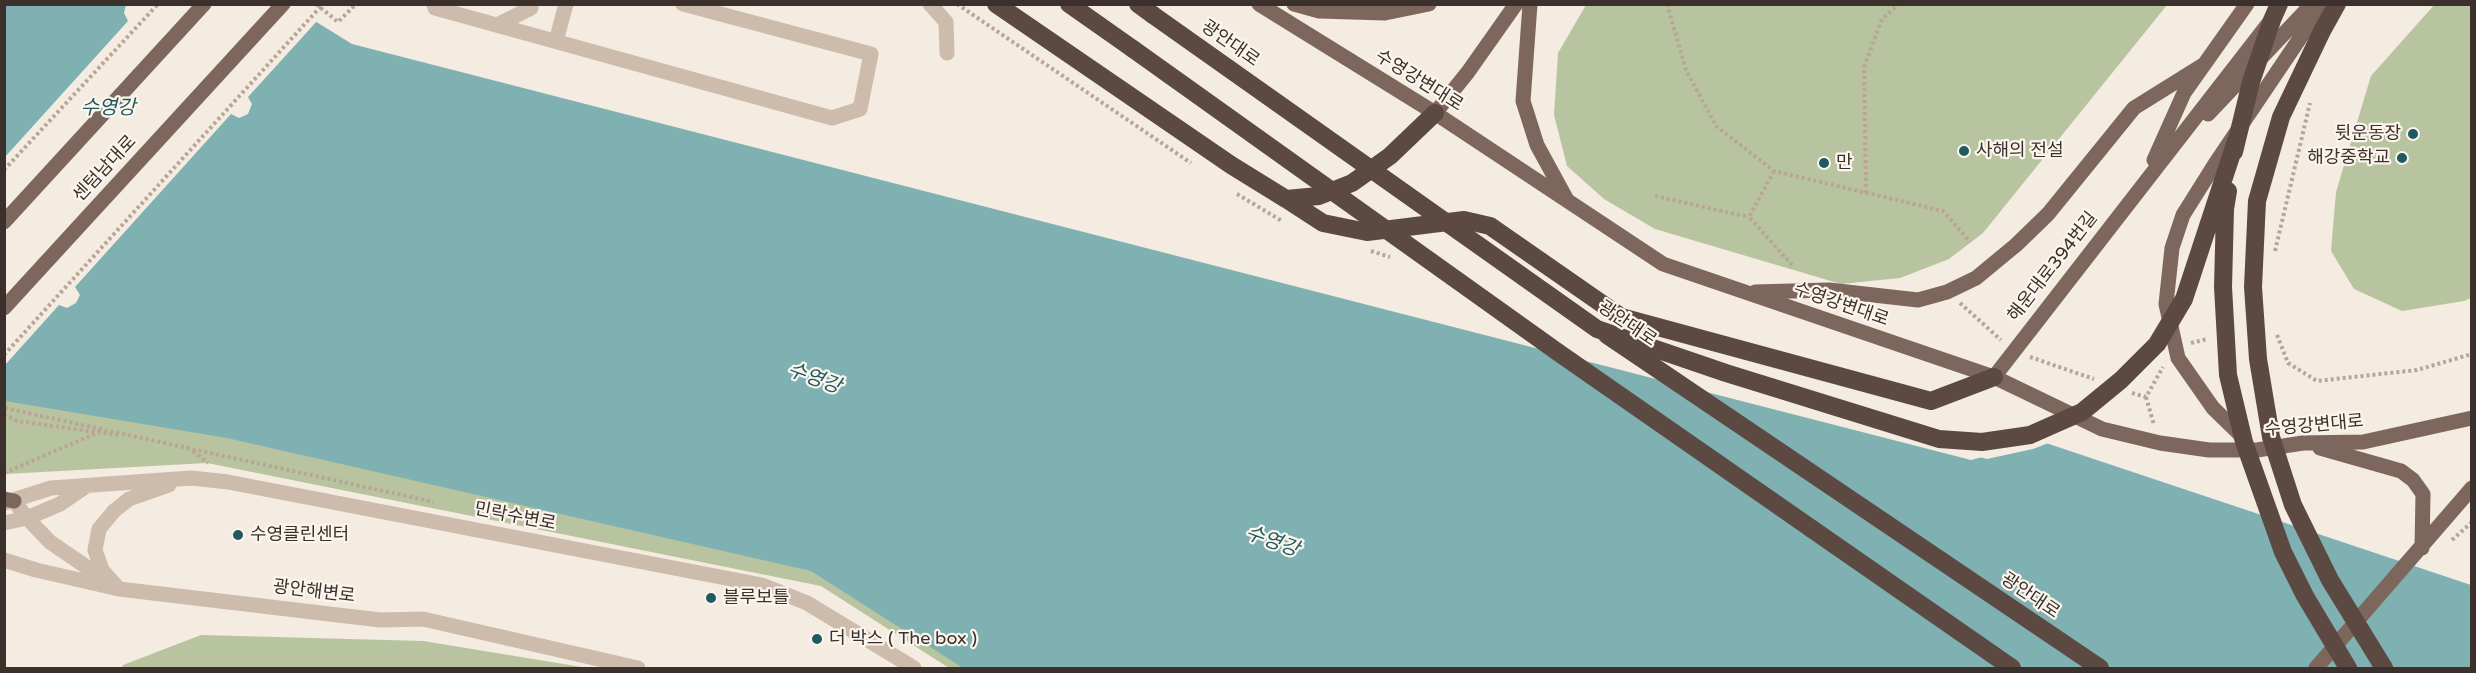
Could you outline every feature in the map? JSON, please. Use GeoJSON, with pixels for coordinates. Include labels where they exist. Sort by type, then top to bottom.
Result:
{"type":"FeatureCollection","features":[{"type":"Feature","properties":{"kind":"highway"},"geometry":{"type":"LineString","coordinates":[[996,4],[1231,165],[1323,223],[1367,232],[1464,220],[1490,226],[1621,317],[1931,401],[1994,377]]}},
{"type":"Feature","properties":{"kind":"highway"},"geometry":{"type":"LineString","coordinates":[[1069,4],[1559,353],[2012,669]]}},
{"type":"Feature","properties":{"kind":"highway"},"geometry":{"type":"LineString","coordinates":[[1597,329],[1726,373],[1939,439],[1982,442],[2030,435],[2082,412],[2121,380],[2157,344],[2184,299],[2236,141],[2251,82],[2272,20],[2281,4]]}},
{"type":"Feature","properties":{"kind":"highway"},"geometry":{"type":"LineString","coordinates":[[2337,4],[2281,117],[2257,201],[2253,287],[2258,358],[2271,437],[2293,505],[2330,580],[2384,669]]}},
{"type":"Feature","properties":{"kind":"highway","name":"광안대로"},"geometry":{"type":"LineString","coordinates":[[1145,10],[1597,329],[2100,669]]}},
{"type":"Feature","properties":{"kind":"highway"},"geometry":{"type":"LineString","coordinates":[[1286,199],[1319,196],[1352,183],[1390,156],[1435,113]]}},
{"type":"Feature","properties":{"kind":"highway"},"geometry":{"type":"LineString","coordinates":[[2236,141],[2225,209],[2223,287],[2228,375],[2244,442],[2283,552],[2305,596],[2348,669]]}},
{"type":"Feature","properties":{"kind":"main road","name":"센텀남대로"},"geometry":{"type":"LineString","coordinates":[[4,222],[204,4]]}},
{"type":"Feature","properties":{"kind":"main road","name":"센텀남대로"},"geometry":{"type":"LineString","coordinates":[[4,308],[283,4]]}},
{"type":"Feature","properties":{"kind":"main road","name":"수영강변대로"},"geometry":{"type":"LineString","coordinates":[[1259,4],[1435,113],[1663,264],[1994,377],[2102,429],[2160,443],[2209,450],[2257,450],[2303,443],[2363,442],[2472,418]]}},
{"type":"Feature","properties":{"kind":"main road"},"geometry":{"type":"LineString","coordinates":[[1294,4],[1319,11],[1384,13],[1429,4]]}},
{"type":"Feature","properties":{"kind":"main road"},"geometry":{"type":"LineString","coordinates":[[1435,113],[1516,4]]}},
{"type":"Feature","properties":{"kind":"main road"},"geometry":{"type":"LineString","coordinates":[[1530,4],[1523,101],[1537,144],[1568,203]]}},
{"type":"Feature","properties":{"kind":"main road","name":"해운대로394번길"},"geometry":{"type":"LineString","coordinates":[[2145,182],[2184,93],[2247,4]]}},
{"type":"Feature","properties":{"kind":"main road","name":"해운대로394번길"},"geometry":{"type":"LineString","coordinates":[[1994,377],[2281,4]]}},
{"type":"Feature","properties":{"kind":"main road","name":"해운대로394번길"},"geometry":{"type":"LineString","coordinates":[[2145,182],[2312,4]]}},
{"type":"Feature","properties":{"kind":"main road"},"geometry":{"type":"LineString","coordinates":[[2257,450],[2213,408],[2178,358],[2166,304],[2172,248],[2183,215],[2324,4]]}},
{"type":"Feature","properties":{"kind":"main road"},"geometry":{"type":"LineString","coordinates":[[1744,292],[1829,290],[1918,300],[1947,292],[1976,278],[2048,213],[2134,108],[2203,65]]}},
{"type":"Feature","properties":{"kind":"main road"},"geometry":{"type":"LineString","coordinates":[[2303,443],[2401,471],[2413,480],[2423,494],[2422,548]]}},
{"type":"Feature","properties":{"kind":"main road"},"geometry":{"type":"LineString","coordinates":[[2316,669],[2472,488]]}},
{"type":"Feature","properties":{"kind":"street"},"geometry":{"type":"LineString","coordinates":[[434,4],[435,8],[832,118],[860,110],[871,54],[683,4]]}},
{"type":"Feature","properties":{"kind":"street"},"geometry":{"type":"LineString","coordinates":[[497,25],[531,8],[529,4]]}},
{"type":"Feature","properties":{"kind":"street"},"geometry":{"type":"LineString","coordinates":[[556,41],[566,4]]}},
{"type":"Feature","properties":{"kind":"street"},"geometry":{"type":"LineString","coordinates":[[930,4],[946,22],[947,53]]}},
{"type":"Feature","properties":{"kind":"street"},"geometry":{"type":"LineString","coordinates":[[119,589],[102,570],[95,550],[99,529],[114,511],[129,499],[191,478]]}},
{"type":"Feature","properties":{"kind":"street","name":"민락수변로"},"geometry":{"type":"LineString","coordinates":[[8,501],[51,488],[191,478],[228,482],[762,585],[807,603],[914,669]]}},
{"type":"Feature","properties":{"kind":"street","name":"민락수변로"},"geometry":{"type":"LineString","coordinates":[[4,523],[27,518],[60,504],[88,486]]}},
{"type":"Feature","properties":{"kind":"street","name":"광안해변로"},"geometry":{"type":"LineString","coordinates":[[8,501],[50,542],[119,589],[380,620],[423,619],[638,669]]}},
{"type":"Feature","properties":{"kind":"street"},"geometry":{"type":"LineString","coordinates":[[4,560],[36,570],[119,589]]}},
{"type":"Feature","properties":{"kind":"path"},"geometry":{"type":"LineString","coordinates":[[4,170],[158,4]]}},
{"type":"Feature","properties":{"kind":"path"},"geometry":{"type":"LineString","coordinates":[[316,4],[338,22],[357,4]]}},
{"type":"Feature","properties":{"kind":"path"},"geometry":{"type":"LineString","coordinates":[[4,355],[323,4]]}},
{"type":"Feature","properties":{"kind":"path"},"geometry":{"type":"LineString","coordinates":[[1667,4],[1686,69],[1716,126],[1774,171],[1943,212],[1970,242]]}},
{"type":"Feature","properties":{"kind":"path"},"geometry":{"type":"LineString","coordinates":[[1866,193],[1864,67],[1882,20],[1899,4]]}},
{"type":"Feature","properties":{"kind":"path"},"geometry":{"type":"LineString","coordinates":[[2274,257],[2310,102]]}},
{"type":"Feature","properties":{"kind":"path"},"geometry":{"type":"LineString","coordinates":[[1749,217],[1774,171]]}},
{"type":"Feature","properties":{"kind":"path"},"geometry":{"type":"LineString","coordinates":[[1655,196],[1749,217],[1792,265]]}},
{"type":"Feature","properties":{"kind":"path"},"geometry":{"type":"LineString","coordinates":[[1947,292],[2013,351],[2102,382]]}},
{"type":"Feature","properties":{"kind":"path"},"geometry":{"type":"LineString","coordinates":[[2273,327],[2288,363],[2318,381],[2417,370],[2472,354]]}},
{"type":"Feature","properties":{"kind":"path"},"geometry":{"type":"LineString","coordinates":[[2187,343],[2208,339]]}},
{"type":"Feature","properties":{"kind":"path"},"geometry":{"type":"LineString","coordinates":[[2160,443],[2146,398],[2164,366]]}},
{"type":"Feature","properties":{"kind":"path"},"geometry":{"type":"LineString","coordinates":[[2124,390],[2146,398]]}},
{"type":"Feature","properties":{"kind":"path"},"geometry":{"type":"LineString","coordinates":[[4,414],[17,420],[100,432],[195,451],[228,482]]}},
{"type":"Feature","properties":{"kind":"path"},"geometry":{"type":"LineString","coordinates":[[4,473],[100,432]]}},
{"type":"Feature","properties":{"kind":"green space","name":"뒷운동장"},"geometry":{"type":"Polygon","coordinates":[[[2435,4],[2471,5],[2471,298],[2402,311],[2354,289],[2331,251],[2336,192],[2371,76],[2435,4]]]}},
{"type":"Feature","properties":{"kind":"green space"},"geometry":{"type":"Polygon","coordinates":[[[1586,5],[2167,5],[1983,233],[1949,259],[1900,278],[1841,284],[1655,229],[1604,199],[1567,166],[1554,115],[1558,53],[1586,5]]]}},
{"type":"Feature","properties":{"kind":"green space"},"geometry":{"type":"Polygon","coordinates":[[[5,376],[820,548],[1014,668],[949,668],[821,586],[207,463],[5,474],[5,376]]]}},
{"type":"Feature","properties":{"kind":"green space"},"geometry":{"type":"Polygon","coordinates":[[[201,635],[423,641],[588,668],[122,668],[123,665],[201,635]]]}},
{"type":"Feature","properties":{"kind":"water"},"geometry":{"type":"Polygon","coordinates":[[[5,5],[289,5],[352,44],[1971,460],[2002,452],[2013,432],[2471,585],[2471,668],[963,668],[811,571],[227,438],[5,401],[5,5]]]}},
{"type":"Feature","properties":{"kind":"pier","name":"수영강"},"geometry":{"type":"Polygon","coordinates":[[[294,4],[318,20],[248,97],[252,104],[248,114],[239,118],[231,114],[75,287],[80,295],[76,303],[67,308],[59,305],[5,365],[5,157],[128,21],[124,13],[126,5],[294,4]]]}},
{"type":"Feature","properties":{"kind":"pier"},"geometry":{"type":"Polygon","coordinates":[[[2013,429],[2051,442],[2033,449],[1987,459],[1976,456],[2000,450],[2013,429]]]}},
{"type":"Feature","properties":{"kind":"place","name":"뒷운동장"},"geometry":{"type":"Point","coordinates":[2413,134]}},
{"type":"Feature","properties":{"kind":"place","name":"사해의 전설"},"geometry":{"type":"Point","coordinates":[1964,151]}},
{"type":"Feature","properties":{"kind":"place","name":"해강중학교"},"geometry":{"type":"Point","coordinates":[2402,158]}},
{"type":"Feature","properties":{"kind":"place","name":"만"},"geometry":{"type":"Point","coordinates":[1824,163]}},
{"type":"Feature","properties":{"kind":"place","name":"수영클린센터"},"geometry":{"type":"Point","coordinates":[238,535]}},
{"type":"Feature","properties":{"kind":"place","name":"블루보틀"},"geometry":{"type":"Point","coordinates":[711,598]}},
{"type":"Feature","properties":{"kind":"place","name":"더 박스 ( The box )"},"geometry":{"type":"Point","coordinates":[817,639]}}]}
